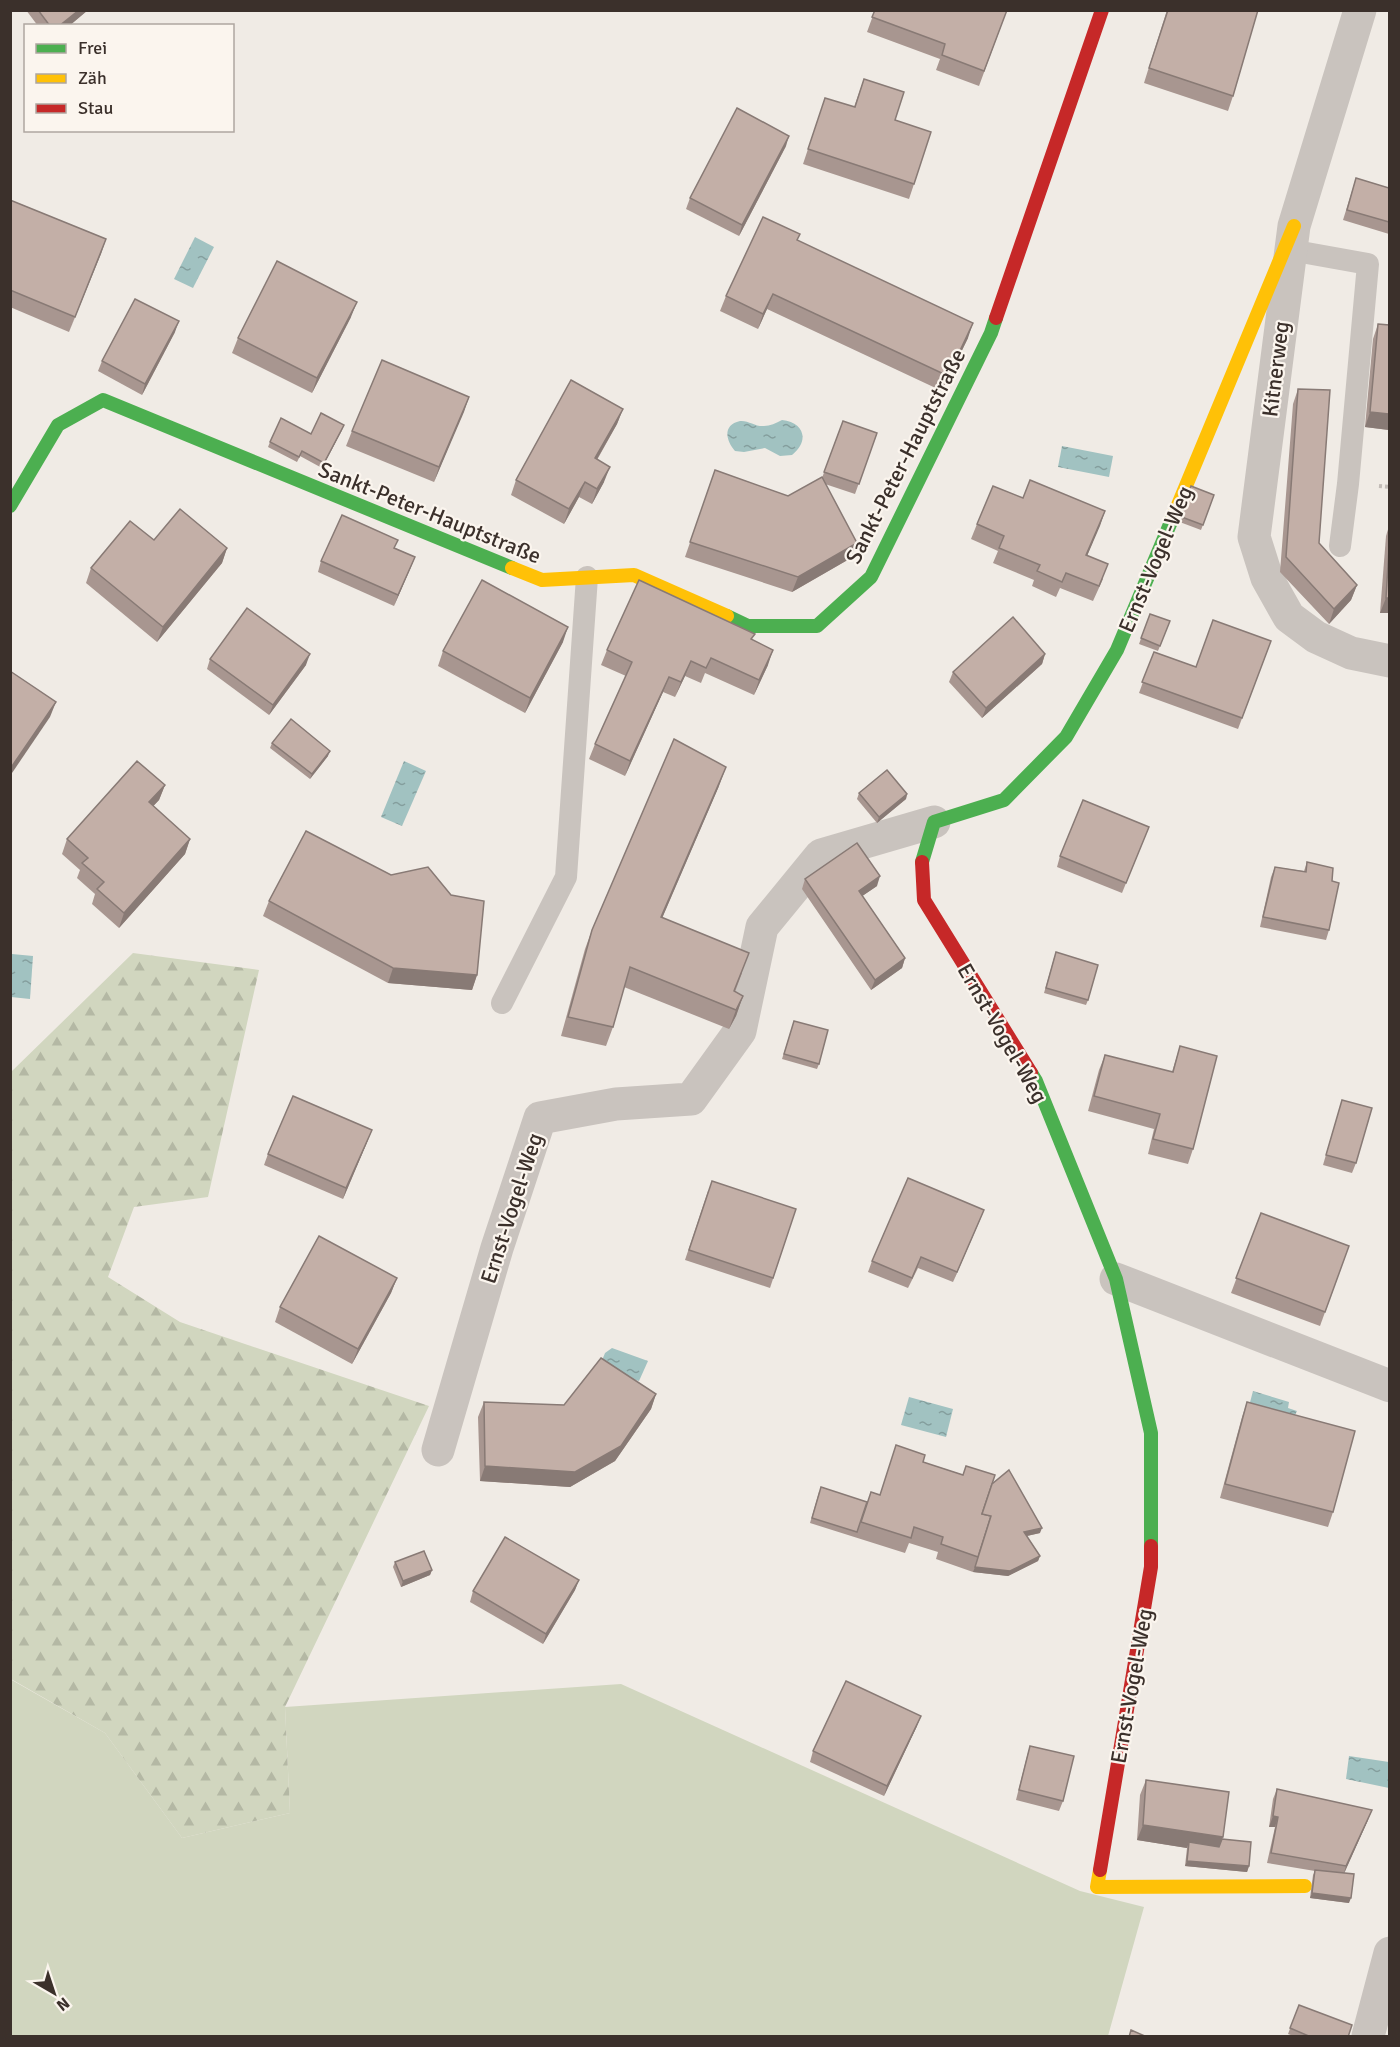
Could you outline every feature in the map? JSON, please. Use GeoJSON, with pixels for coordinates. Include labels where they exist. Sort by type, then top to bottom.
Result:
{"type":"FeatureCollection","features":[{"type":"Feature","properties":{"kind":"street","name":"Sankt-Peter-Hauptstraße"},"geometry":{"type":"LineString","coordinates":[[10,506],[58,424],[103,400],[542,580],[634,575],[748,626],[817,626],[871,577],[991,333],[1102,10]]}},
{"type":"Feature","properties":{"kind":"street","name":"Kitnerweg"},"geometry":{"type":"LineString","coordinates":[[1360,10],[1292,238],[1254,537],[1267,578],[1289,617],[1316,637],[1351,653],[1389,661]]}},
{"type":"Feature","properties":{"kind":"street","name":"Ernst-Vogel-Weg"},"geometry":{"type":"LineString","coordinates":[[438,1450],[496,1248],[540,1118],[616,1104],[691,1099],[740,1031],[762,927],[821,855],[1004,800],[1066,737],[1117,650],[1292,238]]}},
{"type":"Feature","properties":{"kind":"street","name":"Ernst-Vogel-Weg"},"geometry":{"type":"LineString","coordinates":[[934,822],[922,864],[924,900],[1036,1081],[1116,1279],[1151,1433],[1151,1567],[1097,1887],[1305,1886]]}},
{"type":"Feature","properties":{"kind":"street"},"geometry":{"type":"LineString","coordinates":[[1116,1279],[1389,1386]]}},
{"type":"Feature","properties":{"kind":"street"},"geometry":{"type":"LineString","coordinates":[[1368,2037],[1389,1953]]}},
{"type":"Feature","properties":{"kind":"lane"},"geometry":{"type":"LineString","coordinates":[[1292,238],[1368,264],[1348,484],[1340,546]]}},
{"type":"Feature","properties":{"kind":"lane"},"geometry":{"type":"LineString","coordinates":[[502,1003],[566,877],[587,578]]}},
{"type":"Feature","properties":{"kind":"green space"},"geometry":{"type":"Polygon","coordinates":[[[133,953],[259,970],[208,1197],[134,1207],[108,1277],[180,1322],[429,1406],[285,1707],[290,1813],[182,1838],[105,1733],[11,1679],[11,1072],[133,953]]]}},
{"type":"Feature","properties":{"kind":"green space"},"geometry":{"type":"Polygon","coordinates":[[[10,1679],[105,1733],[182,1838],[290,1813],[285,1707],[621,1684],[1080,1891],[1144,1907],[1108,2036],[11,2036],[10,1679]]]}},
{"type":"Feature","properties":{"kind":"water"},"geometry":{"type":"Polygon","coordinates":[[[195,237],[214,247],[193,288],[174,279],[195,237]]]}},
{"type":"Feature","properties":{"kind":"water"},"geometry":{"type":"Polygon","coordinates":[[[782,420],[795,424],[802,433],[801,444],[792,455],[780,456],[765,448],[744,452],[735,451],[729,443],[728,430],[734,423],[743,421],[766,426],[782,420]]]}},
{"type":"Feature","properties":{"kind":"water"},"geometry":{"type":"Polygon","coordinates":[[[1062,446],[1113,456],[1109,477],[1058,467],[1062,446]]]}},
{"type":"Feature","properties":{"kind":"water"},"geometry":{"type":"Polygon","coordinates":[[[404,761],[426,771],[402,826],[381,817],[404,761]]]}},
{"type":"Feature","properties":{"kind":"water"},"geometry":{"type":"Polygon","coordinates":[[[12,954],[33,956],[30,999],[11,997],[12,954]]]}},
{"type":"Feature","properties":{"kind":"water"},"geometry":{"type":"Polygon","coordinates":[[[612,1348],[648,1361],[639,1381],[605,1371],[601,1363],[605,1353],[612,1348]]]}},
{"type":"Feature","properties":{"kind":"water"},"geometry":{"type":"Polygon","coordinates":[[[1253,1391],[1289,1402],[1288,1408],[1297,1411],[1294,1417],[1248,1410],[1253,1391]]]}},
{"type":"Feature","properties":{"kind":"water"},"geometry":{"type":"Polygon","coordinates":[[[909,1397],[953,1409],[946,1437],[901,1425],[909,1397]]]}},
{"type":"Feature","properties":{"kind":"water"},"geometry":{"type":"Polygon","coordinates":[[[1349,1756],[1389,1762],[1389,1788],[1346,1779],[1349,1756]]]}},
{"type":"Feature","properties":{"kind":"building"},"geometry":{"type":"Polygon","coordinates":[[[38,10],[79,10],[62,24],[48,24],[38,10]]]}},
{"type":"Feature","properties":{"kind":"building"},"geometry":{"type":"Polygon","coordinates":[[[875,10],[1007,10],[984,71],[942,55],[945,44],[872,17],[875,10]]]}},
{"type":"Feature","properties":{"kind":"building"},"geometry":{"type":"Polygon","coordinates":[[[1168,10],[1258,10],[1233,96],[1149,68],[1168,10]]]}},
{"type":"Feature","properties":{"kind":"building"},"geometry":{"type":"Polygon","coordinates":[[[864,79],[904,92],[895,120],[931,132],[914,184],[808,149],[825,98],[855,107],[864,79]]]}},
{"type":"Feature","properties":{"kind":"building"},"geometry":{"type":"Polygon","coordinates":[[[737,108],[789,136],[742,225],[690,198],[737,108]]]}},
{"type":"Feature","properties":{"kind":"building"},"geometry":{"type":"Polygon","coordinates":[[[1356,178],[1389,188],[1389,222],[1347,210],[1356,178]]]}},
{"type":"Feature","properties":{"kind":"building"},"geometry":{"type":"Polygon","coordinates":[[[10,200],[106,239],[75,317],[10,290],[10,200]]]}},
{"type":"Feature","properties":{"kind":"building"},"geometry":{"type":"Polygon","coordinates":[[[763,217],[800,234],[797,240],[973,323],[948,376],[773,294],[763,314],[726,296],[763,217]]]}},
{"type":"Feature","properties":{"kind":"building"},"geometry":{"type":"Polygon","coordinates":[[[277,261],[357,302],[317,378],[238,338],[277,261]]]}},
{"type":"Feature","properties":{"kind":"building"},"geometry":{"type":"Polygon","coordinates":[[[135,299],[179,321],[145,384],[102,361],[135,299]]]}},
{"type":"Feature","properties":{"kind":"building"},"geometry":{"type":"Polygon","coordinates":[[[1378,324],[1389,325],[1389,414],[1370,412],[1378,324]]]}},
{"type":"Feature","properties":{"kind":"building"},"geometry":{"type":"Polygon","coordinates":[[[382,360],[469,397],[439,467],[352,431],[382,360]]]}},
{"type":"Feature","properties":{"kind":"building"},"geometry":{"type":"Polygon","coordinates":[[[571,380],[623,409],[595,458],[610,467],[597,489],[585,482],[569,509],[516,480],[571,380]]]}},
{"type":"Feature","properties":{"kind":"building"},"geometry":{"type":"Polygon","coordinates":[[[1298,389],[1330,390],[1319,543],[1357,585],[1334,609],[1286,557],[1298,389]]]}},
{"type":"Feature","properties":{"kind":"building"},"geometry":{"type":"Polygon","coordinates":[[[321,413],[344,425],[324,463],[302,451],[299,457],[270,442],[281,418],[311,434],[321,413]]]}},
{"type":"Feature","properties":{"kind":"building"},"geometry":{"type":"Polygon","coordinates":[[[843,421],[877,433],[859,484],[824,472],[843,421]]]}},
{"type":"Feature","properties":{"kind":"building"},"geometry":{"type":"Polygon","coordinates":[[[715,470],[788,496],[822,477],[857,543],[798,577],[690,542],[715,470]]]}},
{"type":"Feature","properties":{"kind":"building"},"geometry":{"type":"Polygon","coordinates":[[[1030,480],[1105,511],[1086,555],[1108,564],[1099,586],[1066,573],[1062,582],[1037,571],[1040,565],[999,548],[1004,536],[977,524],[993,486],[1023,498],[1030,480]]]}},
{"type":"Feature","properties":{"kind":"building"},"geometry":{"type":"Polygon","coordinates":[[[1191,486],[1214,495],[1203,525],[1179,516],[1191,486]]]}},
{"type":"Feature","properties":{"kind":"building"},"geometry":{"type":"Polygon","coordinates":[[[180,509],[227,548],[163,627],[91,568],[130,521],[154,540],[180,509]]]}},
{"type":"Feature","properties":{"kind":"building"},"geometry":{"type":"Polygon","coordinates":[[[342,515],[398,540],[394,548],[415,557],[398,595],[321,561],[342,515]]]}},
{"type":"Feature","properties":{"kind":"building"},"geometry":{"type":"Polygon","coordinates":[[[1389,548],[1389,598],[1386,598],[1389,548]]]}},
{"type":"Feature","properties":{"kind":"building"},"geometry":{"type":"Polygon","coordinates":[[[482,580],[568,627],[530,698],[443,651],[482,580]]]}},
{"type":"Feature","properties":{"kind":"building"},"geometry":{"type":"Polygon","coordinates":[[[639,580],[755,634],[751,639],[773,650],[759,680],[711,658],[706,668],[691,661],[681,682],[669,677],[630,761],[595,744],[632,662],[607,650],[639,580]]]}},
{"type":"Feature","properties":{"kind":"building"},"geometry":{"type":"Polygon","coordinates":[[[247,608],[310,654],[273,705],[210,659],[247,608]]]}},
{"type":"Feature","properties":{"kind":"building"},"geometry":{"type":"Polygon","coordinates":[[[1150,614],[1170,621],[1160,646],[1141,638],[1150,614]]]}},
{"type":"Feature","properties":{"kind":"building"},"geometry":{"type":"Polygon","coordinates":[[[1013,617],[1045,654],[986,708],[953,672],[1013,617]]]}},
{"type":"Feature","properties":{"kind":"building"},"geometry":{"type":"Polygon","coordinates":[[[1213,620],[1271,641],[1242,718],[1142,682],[1154,652],[1196,667],[1213,620]]]}},
{"type":"Feature","properties":{"kind":"building"},"geometry":{"type":"Polygon","coordinates":[[[10,671],[56,702],[10,769],[10,671]]]}},
{"type":"Feature","properties":{"kind":"building"},"geometry":{"type":"Polygon","coordinates":[[[291,719],[330,751],[312,774],[272,743],[291,719]]]}},
{"type":"Feature","properties":{"kind":"building"},"geometry":{"type":"Polygon","coordinates":[[[674,739],[726,767],[661,917],[749,953],[734,991],[743,996],[736,1010],[630,967],[613,1027],[568,1017],[592,930],[674,739]]]}},
{"type":"Feature","properties":{"kind":"building"},"geometry":{"type":"Polygon","coordinates":[[[137,761],[165,785],[149,802],[190,839],[124,913],[97,889],[104,882],[82,863],[88,858],[67,839],[137,761]]]}},
{"type":"Feature","properties":{"kind":"building"},"geometry":{"type":"Polygon","coordinates":[[[887,770],[907,794],[879,817],[859,793],[887,770]]]}},
{"type":"Feature","properties":{"kind":"building"},"geometry":{"type":"Polygon","coordinates":[[[1083,800],[1149,827],[1126,883],[1060,856],[1083,800]]]}},
{"type":"Feature","properties":{"kind":"building"},"geometry":{"type":"Polygon","coordinates":[[[306,831],[391,875],[428,867],[451,895],[484,901],[477,975],[393,968],[269,901],[306,831]]]}},
{"type":"Feature","properties":{"kind":"building"},"geometry":{"type":"Polygon","coordinates":[[[857,843],[880,876],[859,891],[905,958],[875,980],[805,879],[857,843]]]}},
{"type":"Feature","properties":{"kind":"building"},"geometry":{"type":"Polygon","coordinates":[[[1307,862],[1333,868],[1332,881],[1339,883],[1329,930],[1263,917],[1275,867],[1306,872],[1307,862]]]}},
{"type":"Feature","properties":{"kind":"building"},"geometry":{"type":"Polygon","coordinates":[[[1056,952],[1098,965],[1088,1000],[1046,988],[1056,952]]]}},
{"type":"Feature","properties":{"kind":"building"},"geometry":{"type":"Polygon","coordinates":[[[794,1021],[828,1030],[819,1064],[784,1054],[794,1021]]]}},
{"type":"Feature","properties":{"kind":"building"},"geometry":{"type":"Polygon","coordinates":[[[1180,1046],[1217,1056],[1193,1149],[1153,1139],[1160,1114],[1094,1096],[1105,1055],[1173,1072],[1180,1046]]]}},
{"type":"Feature","properties":{"kind":"building"},"geometry":{"type":"Polygon","coordinates":[[[293,1096],[372,1130],[346,1188],[268,1154],[293,1096]]]}},
{"type":"Feature","properties":{"kind":"building"},"geometry":{"type":"Polygon","coordinates":[[[1342,1100],[1372,1108],[1356,1163],[1326,1155],[1342,1100]]]}},
{"type":"Feature","properties":{"kind":"building"},"geometry":{"type":"Polygon","coordinates":[[[908,1178],[984,1210],[957,1272],[921,1257],[912,1278],[872,1261],[908,1178]]]}},
{"type":"Feature","properties":{"kind":"building"},"geometry":{"type":"Polygon","coordinates":[[[712,1181],[796,1209],[773,1278],[689,1250],[712,1181]]]}},
{"type":"Feature","properties":{"kind":"building"},"geometry":{"type":"Polygon","coordinates":[[[1261,1213],[1349,1246],[1325,1312],[1236,1278],[1261,1213]]]}},
{"type":"Feature","properties":{"kind":"building"},"geometry":{"type":"Polygon","coordinates":[[[319,1236],[397,1278],[358,1349],[280,1307],[319,1236]]]}},
{"type":"Feature","properties":{"kind":"building"},"geometry":{"type":"Polygon","coordinates":[[[601,1358],[656,1394],[621,1446],[575,1472],[485,1466],[484,1402],[564,1405],[601,1358]]]}},
{"type":"Feature","properties":{"kind":"building"},"geometry":{"type":"Polygon","coordinates":[[[1247,1402],[1355,1431],[1333,1512],[1225,1484],[1247,1402]]]}},
{"type":"Feature","properties":{"kind":"building"},"geometry":{"type":"Polygon","coordinates":[[[896,1445],[925,1455],[923,1462],[963,1475],[966,1466],[995,1475],[982,1514],[991,1516],[978,1557],[941,1544],[943,1537],[914,1527],[911,1538],[861,1522],[871,1492],[880,1495],[896,1445]]]}},
{"type":"Feature","properties":{"kind":"building"},"geometry":{"type":"Polygon","coordinates":[[[1009,1470],[1042,1528],[1024,1532],[1040,1556],[1010,1571],[975,1567],[991,1516],[982,1514],[992,1484],[1009,1470]]]}},
{"type":"Feature","properties":{"kind":"building"},"geometry":{"type":"Polygon","coordinates":[[[821,1487],[867,1502],[857,1532],[812,1518],[821,1487]]]}},
{"type":"Feature","properties":{"kind":"building"},"geometry":{"type":"Polygon","coordinates":[[[505,1537],[579,1580],[546,1634],[473,1591],[505,1537]]]}},
{"type":"Feature","properties":{"kind":"building"},"geometry":{"type":"Polygon","coordinates":[[[424,1551],[432,1570],[403,1581],[395,1562],[424,1551]]]}},
{"type":"Feature","properties":{"kind":"building"},"geometry":{"type":"Polygon","coordinates":[[[846,1681],[921,1716],[887,1786],[813,1751],[846,1681]]]}},
{"type":"Feature","properties":{"kind":"building"},"geometry":{"type":"Polygon","coordinates":[[[1030,1746],[1074,1756],[1063,1801],[1019,1790],[1030,1746]]]}},
{"type":"Feature","properties":{"kind":"building"},"geometry":{"type":"Polygon","coordinates":[[[1146,1780],[1229,1792],[1223,1837],[1143,1825],[1146,1780]]]}},
{"type":"Feature","properties":{"kind":"building"},"geometry":{"type":"Polygon","coordinates":[[[1277,1789],[1372,1810],[1346,1866],[1271,1853],[1278,1817],[1273,1816],[1277,1789]]]}},
{"type":"Feature","properties":{"kind":"building"},"geometry":{"type":"Polygon","coordinates":[[[1222,1839],[1251,1842],[1249,1866],[1187,1861],[1189,1842],[1219,1847],[1222,1839]]]}},
{"type":"Feature","properties":{"kind":"building"},"geometry":{"type":"Polygon","coordinates":[[[1315,1870],[1354,1874],[1351,1898],[1312,1893],[1315,1870]]]}},
{"type":"Feature","properties":{"kind":"building"},"geometry":{"type":"Polygon","coordinates":[[[1299,2005],[1352,2025],[1348,2037],[1311,2037],[1290,2028],[1299,2005]]]}},
{"type":"Feature","properties":{"kind":"building"},"geometry":{"type":"Polygon","coordinates":[[[1131,2030],[1147,2037],[1129,2037],[1131,2030]]]}},
{"type":"Feature","properties":{"kind":"traffic: fast"},"geometry":{"type":"LineString","coordinates":[[727,616],[748,626],[817,626],[871,577],[991,333],[996,318]]}},
{"type":"Feature","properties":{"kind":"traffic: fast"},"geometry":{"type":"LineString","coordinates":[[10,506],[58,425],[103,400],[512,568]]}},
{"type":"Feature","properties":{"kind":"traffic: fast"},"geometry":{"type":"LineString","coordinates":[[922,862],[934,822],[1004,800],[1066,737],[1117,650],[1173,517]]}},
{"type":"Feature","properties":{"kind":"traffic: fast"},"geometry":{"type":"LineString","coordinates":[[1031,1073],[1116,1279],[1151,1433],[1151,1546]]}},
{"type":"Feature","properties":{"kind":"traffic: slow"},"geometry":{"type":"LineString","coordinates":[[1173,517],[1294,226]]}},
{"type":"Feature","properties":{"kind":"traffic: slow"},"geometry":{"type":"LineString","coordinates":[[512,568],[542,580],[634,575],[727,616]]}},
{"type":"Feature","properties":{"kind":"traffic: slow"},"geometry":{"type":"LineString","coordinates":[[1100,1870],[1097,1887],[1305,1886]]}},
{"type":"Feature","properties":{"kind":"traffic: jam"},"geometry":{"type":"LineString","coordinates":[[996,318],[1102,10]]}},
{"type":"Feature","properties":{"kind":"traffic: jam"},"geometry":{"type":"LineString","coordinates":[[922,862],[924,900],[1031,1073]]}},
{"type":"Feature","properties":{"kind":"traffic: jam"},"geometry":{"type":"LineString","coordinates":[[1100,1870],[1151,1567],[1151,1546]]}}]}
